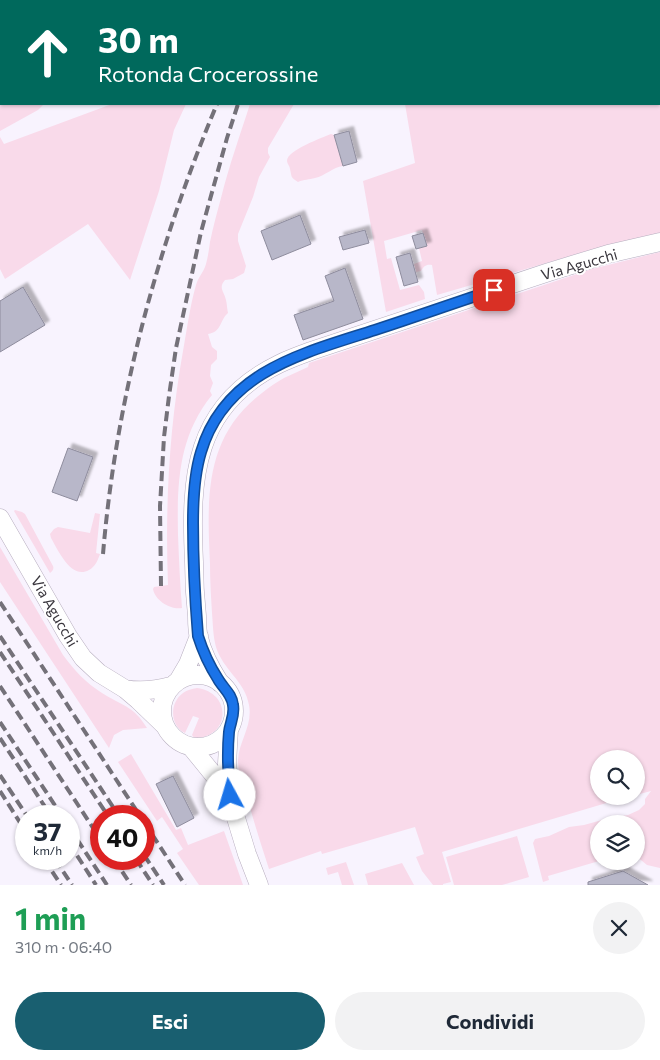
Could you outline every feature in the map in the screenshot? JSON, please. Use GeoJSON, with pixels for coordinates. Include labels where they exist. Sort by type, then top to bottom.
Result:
{"type":"FeatureCollection","features":[{"type":"Feature","properties":{"kind":"street","name":"Via Agucchi"},"geometry":{"type":"LineString","coordinates":[[220,683],[206,657],[198,636],[193,542],[194,496],[200,453],[212,424],[226,404],[255,378],[292,358],[549,272],[608,254],[660,242]]}},
{"type":"Feature","properties":{"kind":"street","name":"Via Agucchi"},"geometry":{"type":"LineString","coordinates":[[0,518],[82,658],[98,673],[126,689],[164,725]]}},
{"type":"Feature","properties":{"kind":"street","name":"Via Agucchi"},"geometry":{"type":"LineString","coordinates":[[126,689],[149,691],[175,684],[188,664],[198,636]]}},
{"type":"Feature","properties":{"kind":"street"},"geometry":{"type":"LineString","coordinates":[[208,676],[220,683],[231,696],[234,713],[229,729],[224,736],[209,746],[200,748],[182,744],[174,739],[164,725],[161,715],[162,703],[166,694],[175,684],[187,677],[208,676]]}},
{"type":"Feature","properties":{"kind":"street"},"geometry":{"type":"LineString","coordinates":[[229,729],[227,764],[232,805],[259,885]]}},
{"type":"Feature","properties":{"kind":"street"},"geometry":{"type":"LineString","coordinates":[[192,747],[217,780],[232,805]]}},
{"type":"Feature","properties":{"kind":"shaded area"},"geometry":{"type":"Polygon","coordinates":[[[0,105],[43,105],[38,110],[0,131],[0,105]]]}},
{"type":"Feature","properties":{"kind":"shaded area"},"geometry":{"type":"Polygon","coordinates":[[[109,105],[186,105],[174,130],[159,191],[130,280],[88,224],[5,279],[0,269],[0,137],[4,144],[109,105]]]}},
{"type":"Feature","properties":{"kind":"shaded area"},"geometry":{"type":"Polygon","coordinates":[[[250,105],[293,105],[268,148],[270,157],[259,177],[238,234],[238,241],[246,266],[244,273],[233,279],[225,280],[223,283],[222,287],[228,313],[218,329],[208,334],[212,347],[217,351],[217,359],[211,365],[210,376],[213,383],[210,391],[212,395],[192,427],[182,462],[179,479],[178,535],[182,608],[173,608],[160,601],[153,589],[154,587],[168,585],[167,526],[169,468],[178,380],[194,293],[206,264],[212,231],[250,105]]]}},
{"type":"Feature","properties":{"kind":"shaded area"},"geometry":{"type":"Polygon","coordinates":[[[405,105],[660,105],[660,233],[601,247],[437,295],[432,265],[427,265],[421,271],[416,272],[414,264],[422,261],[419,248],[427,246],[422,230],[384,241],[387,259],[391,258],[400,290],[419,285],[424,292],[425,299],[386,312],[363,181],[415,163],[405,105]]]}},
{"type":"Feature","properties":{"kind":"shaded area"},"geometry":{"type":"Polygon","coordinates":[[[331,134],[334,135],[343,166],[313,179],[298,182],[294,179],[287,162],[289,157],[313,141],[331,134]]]}},
{"type":"Feature","properties":{"kind":"shaded area"},"geometry":{"type":"Polygon","coordinates":[[[660,252],[660,868],[645,863],[645,815],[628,815],[645,805],[645,799],[651,791],[645,793],[645,750],[590,750],[590,805],[600,805],[442,852],[451,882],[443,885],[433,885],[422,871],[416,857],[424,854],[415,827],[322,854],[321,851],[269,869],[238,766],[239,753],[248,726],[249,705],[239,682],[219,655],[213,630],[209,540],[210,492],[213,470],[219,449],[229,429],[243,410],[265,391],[284,378],[308,367],[309,363],[592,269],[660,252]]]}},
{"type":"Feature","properties":{"kind":"shaded area"},"geometry":{"type":"Polygon","coordinates":[[[14,511],[25,514],[53,566],[53,570],[50,573],[14,511]]]}},
{"type":"Feature","properties":{"kind":"shaded area"},"geometry":{"type":"Polygon","coordinates":[[[95,513],[100,514],[96,553],[100,554],[91,569],[82,572],[76,571],[61,556],[50,534],[58,527],[90,533],[95,513]]]}},
{"type":"Feature","properties":{"kind":"shaded area"},"geometry":{"type":"Polygon","coordinates":[[[0,547],[71,666],[96,689],[132,710],[147,728],[123,730],[114,735],[109,748],[0,582],[0,547]]]}},
{"type":"Feature","properties":{"kind":"shaded area"},"geometry":{"type":"Polygon","coordinates":[[[197,688],[209,692],[217,698],[223,715],[215,731],[206,736],[194,738],[192,735],[199,718],[193,716],[185,733],[176,725],[173,714],[178,697],[186,691],[197,688]]]}},
{"type":"Feature","properties":{"kind":"shaded area"},"geometry":{"type":"Polygon","coordinates":[[[131,754],[176,830],[181,828],[188,845],[224,831],[243,885],[199,885],[177,853],[183,849],[162,817],[157,821],[155,818],[155,805],[146,805],[118,762],[131,754]]]}},
{"type":"Feature","properties":{"kind":"shaded area"},"geometry":{"type":"Polygon","coordinates":[[[590,823],[590,864],[548,876],[549,880],[543,882],[533,843],[535,839],[549,836],[569,827],[590,823]]]}},
{"type":"Feature","properties":{"kind":"shaded area"},"geometry":{"type":"Polygon","coordinates":[[[517,836],[529,877],[502,885],[454,885],[446,857],[517,836]]]}},
{"type":"Feature","properties":{"kind":"shaded area"},"geometry":{"type":"Polygon","coordinates":[[[346,862],[354,885],[342,885],[338,872],[328,875],[326,868],[346,862]]]}},
{"type":"Feature","properties":{"kind":"shaded area"},"geometry":{"type":"Polygon","coordinates":[[[402,863],[414,885],[368,885],[365,874],[402,863]]]}},
{"type":"Feature","properties":{"kind":"building"},"geometry":{"type":"Polygon","coordinates":[[[349,131],[357,162],[343,166],[334,135],[349,131]]]}},
{"type":"Feature","properties":{"kind":"building"},"geometry":{"type":"Polygon","coordinates":[[[300,215],[311,244],[272,260],[261,231],[300,215]]]}},
{"type":"Feature","properties":{"kind":"building"},"geometry":{"type":"Polygon","coordinates":[[[365,230],[369,243],[343,250],[339,237],[365,230]]]}},
{"type":"Feature","properties":{"kind":"building"},"geometry":{"type":"Polygon","coordinates":[[[423,233],[427,246],[416,249],[412,236],[423,233]]]}},
{"type":"Feature","properties":{"kind":"building"},"geometry":{"type":"Polygon","coordinates":[[[410,253],[418,282],[404,286],[396,257],[410,253]]]}},
{"type":"Feature","properties":{"kind":"building"},"geometry":{"type":"Polygon","coordinates":[[[345,268],[363,319],[303,340],[294,315],[334,301],[325,276],[345,268]]]}},
{"type":"Feature","properties":{"kind":"building"},"geometry":{"type":"Polygon","coordinates":[[[23,287],[45,325],[0,352],[0,301],[23,287]]]}},
{"type":"Feature","properties":{"kind":"building"},"geometry":{"type":"Polygon","coordinates":[[[68,448],[93,457],[77,501],[52,492],[68,448]]]}},
{"type":"Feature","properties":{"kind":"building"},"geometry":{"type":"Polygon","coordinates":[[[173,776],[194,818],[177,827],[156,784],[173,776]]]}},
{"type":"Feature","properties":{"kind":"building"},"geometry":{"type":"Polygon","coordinates":[[[623,871],[648,885],[588,885],[588,882],[623,871]]]}},
{"type":"Feature","properties":{"kind":"railway"},"geometry":{"type":"LineString","coordinates":[[103,554],[118,438],[142,324],[176,213],[195,158],[217,105]]}},
{"type":"Feature","properties":{"kind":"railway"},"geometry":{"type":"LineString","coordinates":[[161,586],[160,506],[164,437],[176,348],[201,232],[238,105]]}},
{"type":"Feature","properties":{"kind":"railway"},"geometry":{"type":"LineString","coordinates":[[0,602],[133,805]]}},
{"type":"Feature","properties":{"kind":"railway"},"geometry":{"type":"LineString","coordinates":[[0,636],[112,805]]}},
{"type":"Feature","properties":{"kind":"railway"},"geometry":{"type":"LineString","coordinates":[[0,652],[101,805]]}},
{"type":"Feature","properties":{"kind":"railway"},"geometry":{"type":"LineString","coordinates":[[0,686],[90,823]]}},
{"type":"Feature","properties":{"kind":"railway"},"geometry":{"type":"LineString","coordinates":[[0,722],[55,805]]}},
{"type":"Feature","properties":{"kind":"railway"},"geometry":{"type":"LineString","coordinates":[[0,738],[44,805]]}},
{"type":"Feature","properties":{"kind":"railway"},"geometry":{"type":"LineString","coordinates":[[0,775],[20,805]]}},
{"type":"Feature","properties":{"kind":"railway"},"geometry":{"type":"LineString","coordinates":[[0,791],[15,815]]}},
{"type":"Feature","properties":{"kind":"railway"},"geometry":{"type":"LineString","coordinates":[[155,839],[185,885]]}},
{"type":"Feature","properties":{"kind":"railway"},"geometry":{"type":"LineString","coordinates":[[80,844],[107,885]]}},
{"type":"Feature","properties":{"kind":"railway"},"geometry":{"type":"LineString","coordinates":[[80,860],[96,885]]}},
{"type":"Feature","properties":{"kind":"railway"},"geometry":{"type":"LineString","coordinates":[[51,870],[61,885]]}},
{"type":"Feature","properties":{"kind":"railway"},"geometry":{"type":"LineString","coordinates":[[62,870],[72,885]]}},
{"type":"Feature","properties":{"kind":"railway"},"geometry":{"type":"LineString","coordinates":[[121,870],[131,885]]}},
{"type":"Feature","properties":{"kind":"railway"},"geometry":{"type":"LineString","coordinates":[[143,870],[153,885]]}},
{"type":"Feature","properties":{"kind":"railway"},"geometry":{"type":"LineString","coordinates":[[154,870],[164,885]]}},
{"type":"Feature","properties":{"kind":"route"},"geometry":{"type":"LineString","coordinates":[[230,795],[227,764],[229,729],[234,713],[233,704],[231,696],[220,683],[200,644],[195,591],[193,542],[194,484],[200,453],[212,424],[226,404],[247,383],[280,363],[342,340],[494,290]]}}]}
